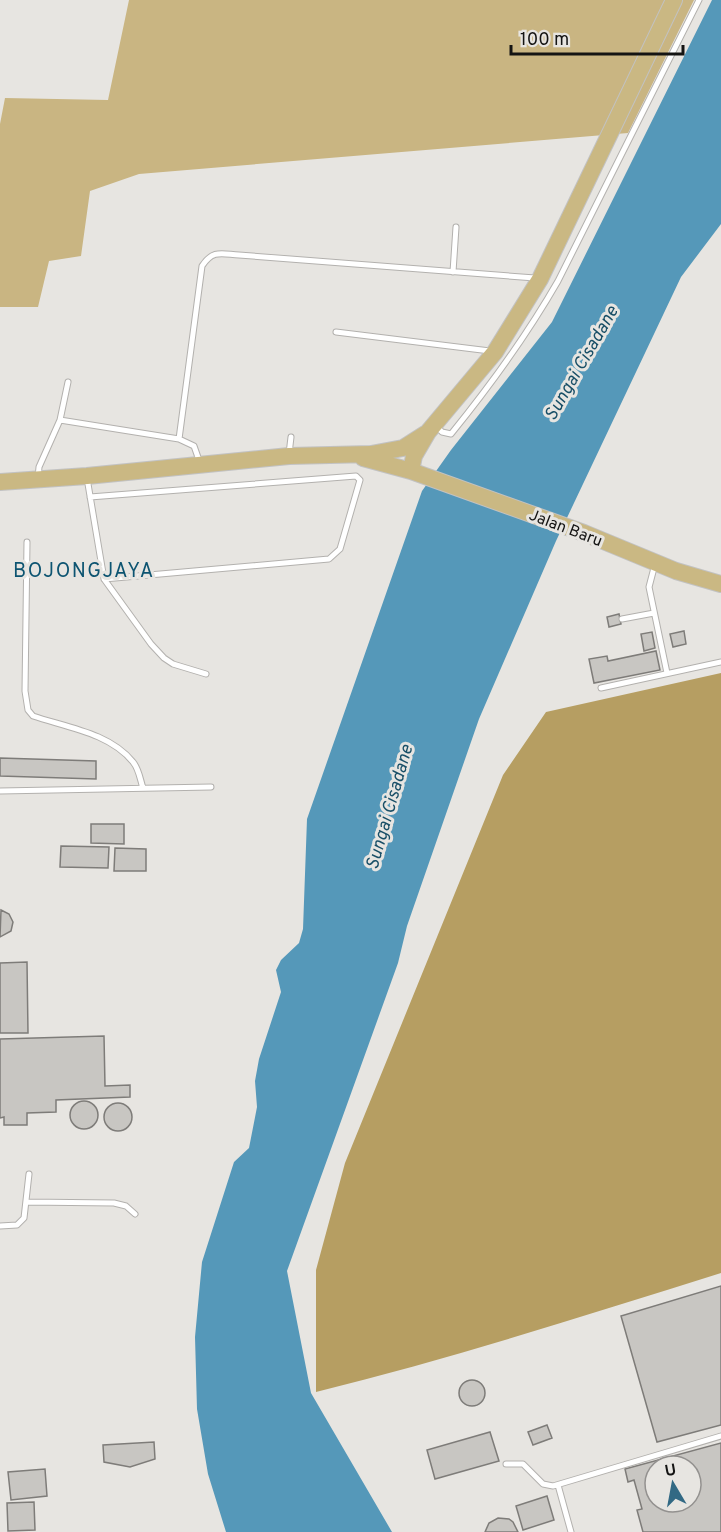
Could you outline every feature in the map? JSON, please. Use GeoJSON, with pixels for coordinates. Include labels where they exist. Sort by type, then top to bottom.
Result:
{"type":"FeatureCollection","features":[{"type":"Feature","properties":{"kind":"main road"},"geometry":{"type":"LineString","coordinates":[[415,472],[414,456],[431,428],[495,352],[540,279],[674,0]]}},
{"type":"Feature","properties":{"kind":"main road"},"geometry":{"type":"LineString","coordinates":[[0,482],[87,476],[289,456],[371,454],[396,450],[431,428]]}},
{"type":"Feature","properties":{"kind":"main road","name":"Jalan Baru"},"geometry":{"type":"LineString","coordinates":[[346,454],[415,472],[584,533],[655,563],[721,585]]}},
{"type":"Feature","properties":{"kind":"lane"},"geometry":{"type":"LineString","coordinates":[[431,428],[451,434],[538,316],[558,281],[699,0]]}},
{"type":"Feature","properties":{"kind":"lane"},"geometry":{"type":"LineString","coordinates":[[453,272],[456,227]]}},
{"type":"Feature","properties":{"kind":"lane"},"geometry":{"type":"LineString","coordinates":[[179,439],[202,266],[208,257],[214,254],[540,279]]}},
{"type":"Feature","properties":{"kind":"lane"},"geometry":{"type":"LineString","coordinates":[[336,332],[495,352]]}},
{"type":"Feature","properties":{"kind":"lane"},"geometry":{"type":"LineString","coordinates":[[38,480],[39,467],[60,420],[68,382]]}},
{"type":"Feature","properties":{"kind":"lane"},"geometry":{"type":"LineString","coordinates":[[60,420],[179,439],[194,446],[201,464]]}},
{"type":"Feature","properties":{"kind":"lane"},"geometry":{"type":"LineString","coordinates":[[289,456],[291,437]]}},
{"type":"Feature","properties":{"kind":"lane"},"geometry":{"type":"LineString","coordinates":[[87,476],[104,579],[151,644],[164,658],[173,664],[206,674]]}},
{"type":"Feature","properties":{"kind":"lane"},"geometry":{"type":"LineString","coordinates":[[90,497],[356,476],[360,480],[340,549],[329,559],[104,579]]}},
{"type":"Feature","properties":{"kind":"lane"},"geometry":{"type":"LineString","coordinates":[[27,542],[25,691],[28,710],[33,716],[106,740],[134,763],[142,788]]}},
{"type":"Feature","properties":{"kind":"lane"},"geometry":{"type":"LineString","coordinates":[[655,563],[649,587],[667,673]]}},
{"type":"Feature","properties":{"kind":"lane"},"geometry":{"type":"LineString","coordinates":[[622,619],[654,613]]}},
{"type":"Feature","properties":{"kind":"lane"},"geometry":{"type":"LineString","coordinates":[[601,688],[721,662]]}},
{"type":"Feature","properties":{"kind":"lane"},"geometry":{"type":"LineString","coordinates":[[0,791],[211,787]]}},
{"type":"Feature","properties":{"kind":"lane"},"geometry":{"type":"LineString","coordinates":[[0,1226],[21,1223],[24,1218],[29,1174]]}},
{"type":"Feature","properties":{"kind":"lane"},"geometry":{"type":"LineString","coordinates":[[27,1202],[120,1204],[135,1214]]}},
{"type":"Feature","properties":{"kind":"lane"},"geometry":{"type":"LineString","coordinates":[[506,1464],[523,1464],[543,1484],[558,1485],[721,1436]]}},
{"type":"Feature","properties":{"kind":"lane"},"geometry":{"type":"LineString","coordinates":[[558,1485],[571,1532]]}},
{"type":"Feature","properties":{"kind":"shaded area"},"geometry":{"type":"Polygon","coordinates":[[[129,0],[694,0],[628,133],[139,174],[90,191],[81,256],[49,261],[38,307],[0,307],[0,124],[5,98],[108,100],[129,0]]]}},
{"type":"Feature","properties":{"kind":"shaded area"},"geometry":{"type":"Polygon","coordinates":[[[721,673],[721,1273],[469,1350],[316,1392],[316,1270],[345,1163],[503,775],[546,712],[721,673]]]}},
{"type":"Feature","properties":{"kind":"water","name":"Sungai Cisadane"},"geometry":{"type":"Polygon","coordinates":[[[712,0],[721,0],[721,224],[681,277],[556,541],[479,719],[407,926],[398,963],[287,1271],[311,1393],[392,1532],[226,1532],[208,1474],[197,1409],[195,1337],[202,1262],[234,1162],[249,1148],[257,1107],[255,1081],[259,1059],[281,992],[276,970],[281,960],[299,943],[303,929],[307,819],[422,491],[451,450],[552,322],[712,0]]]}},
{"type":"Feature","properties":{"kind":"building"},"geometry":{"type":"Polygon","coordinates":[[[619,614],[621,624],[609,627],[607,617],[619,614]]]}},
{"type":"Feature","properties":{"kind":"building"},"geometry":{"type":"Polygon","coordinates":[[[684,631],[686,644],[673,647],[670,634],[684,631]]]}},
{"type":"Feature","properties":{"kind":"building"},"geometry":{"type":"Polygon","coordinates":[[[652,632],[655,648],[644,651],[641,634],[652,632]]]}},
{"type":"Feature","properties":{"kind":"building"},"geometry":{"type":"Polygon","coordinates":[[[656,651],[660,670],[594,683],[589,659],[607,656],[608,661],[656,651]]]}},
{"type":"Feature","properties":{"kind":"building"},"geometry":{"type":"Polygon","coordinates":[[[0,758],[96,761],[96,779],[0,776],[0,758]]]}},
{"type":"Feature","properties":{"kind":"building"},"geometry":{"type":"Polygon","coordinates":[[[91,824],[124,824],[124,844],[91,843],[91,824]]]}},
{"type":"Feature","properties":{"kind":"building"},"geometry":{"type":"Polygon","coordinates":[[[61,846],[109,847],[108,868],[60,867],[61,846]]]}},
{"type":"Feature","properties":{"kind":"building"},"geometry":{"type":"Polygon","coordinates":[[[115,848],[146,849],[146,871],[114,871],[115,848]]]}},
{"type":"Feature","properties":{"kind":"building"},"geometry":{"type":"Polygon","coordinates":[[[1,910],[9,914],[13,922],[11,931],[0,937],[1,910]]]}},
{"type":"Feature","properties":{"kind":"building"},"geometry":{"type":"Polygon","coordinates":[[[27,962],[28,1033],[0,1033],[0,963],[27,962]]]}},
{"type":"Feature","properties":{"kind":"building"},"geometry":{"type":"Polygon","coordinates":[[[104,1036],[105,1086],[130,1085],[130,1097],[56,1100],[56,1112],[27,1113],[27,1125],[4,1125],[4,1117],[0,1118],[0,1039],[104,1036]]]}},
{"type":"Feature","properties":{"kind":"building"},"geometry":{"type":"Polygon","coordinates":[[[84,1101],[94,1105],[98,1115],[94,1125],[84,1129],[74,1125],[70,1115],[74,1105],[84,1101]]]}},
{"type":"Feature","properties":{"kind":"building"},"geometry":{"type":"Polygon","coordinates":[[[118,1103],[128,1107],[132,1117],[128,1127],[118,1131],[108,1127],[104,1117],[108,1107],[118,1103]]]}},
{"type":"Feature","properties":{"kind":"building"},"geometry":{"type":"Polygon","coordinates":[[[721,1286],[721,1425],[657,1442],[621,1316],[721,1286]]]}},
{"type":"Feature","properties":{"kind":"building"},"geometry":{"type":"Polygon","coordinates":[[[472,1380],[481,1384],[485,1393],[481,1402],[472,1406],[463,1402],[459,1393],[463,1384],[472,1380]]]}},
{"type":"Feature","properties":{"kind":"building"},"geometry":{"type":"Polygon","coordinates":[[[547,1425],[552,1438],[533,1445],[528,1432],[547,1425]]]}},
{"type":"Feature","properties":{"kind":"building"},"geometry":{"type":"Polygon","coordinates":[[[490,1432],[499,1461],[435,1479],[427,1450],[490,1432]]]}},
{"type":"Feature","properties":{"kind":"building"},"geometry":{"type":"Polygon","coordinates":[[[154,1442],[155,1459],[130,1467],[104,1462],[103,1445],[154,1442]]]}},
{"type":"Feature","properties":{"kind":"building"},"geometry":{"type":"Polygon","coordinates":[[[721,1443],[721,1532],[643,1532],[637,1510],[642,1509],[634,1480],[628,1482],[625,1469],[643,1464],[643,1514],[703,1514],[703,1454],[680,1454],[721,1443]]]}},
{"type":"Feature","properties":{"kind":"building"},"geometry":{"type":"Polygon","coordinates":[[[45,1469],[47,1496],[11,1500],[8,1472],[45,1469]]]}},
{"type":"Feature","properties":{"kind":"building"},"geometry":{"type":"Polygon","coordinates":[[[547,1496],[554,1520],[523,1530],[516,1506],[547,1496]]]}},
{"type":"Feature","properties":{"kind":"building"},"geometry":{"type":"Polygon","coordinates":[[[34,1502],[35,1530],[8,1531],[7,1503],[34,1502]]]}},
{"type":"Feature","properties":{"kind":"building"},"geometry":{"type":"Polygon","coordinates":[[[498,1518],[509,1519],[518,1532],[485,1532],[489,1523],[498,1518]]]}},
{"type":"Feature","properties":{"kind":"district","name":"BOJONGJAYA"},"geometry":{"type":"Point","coordinates":[84,570]}}]}
